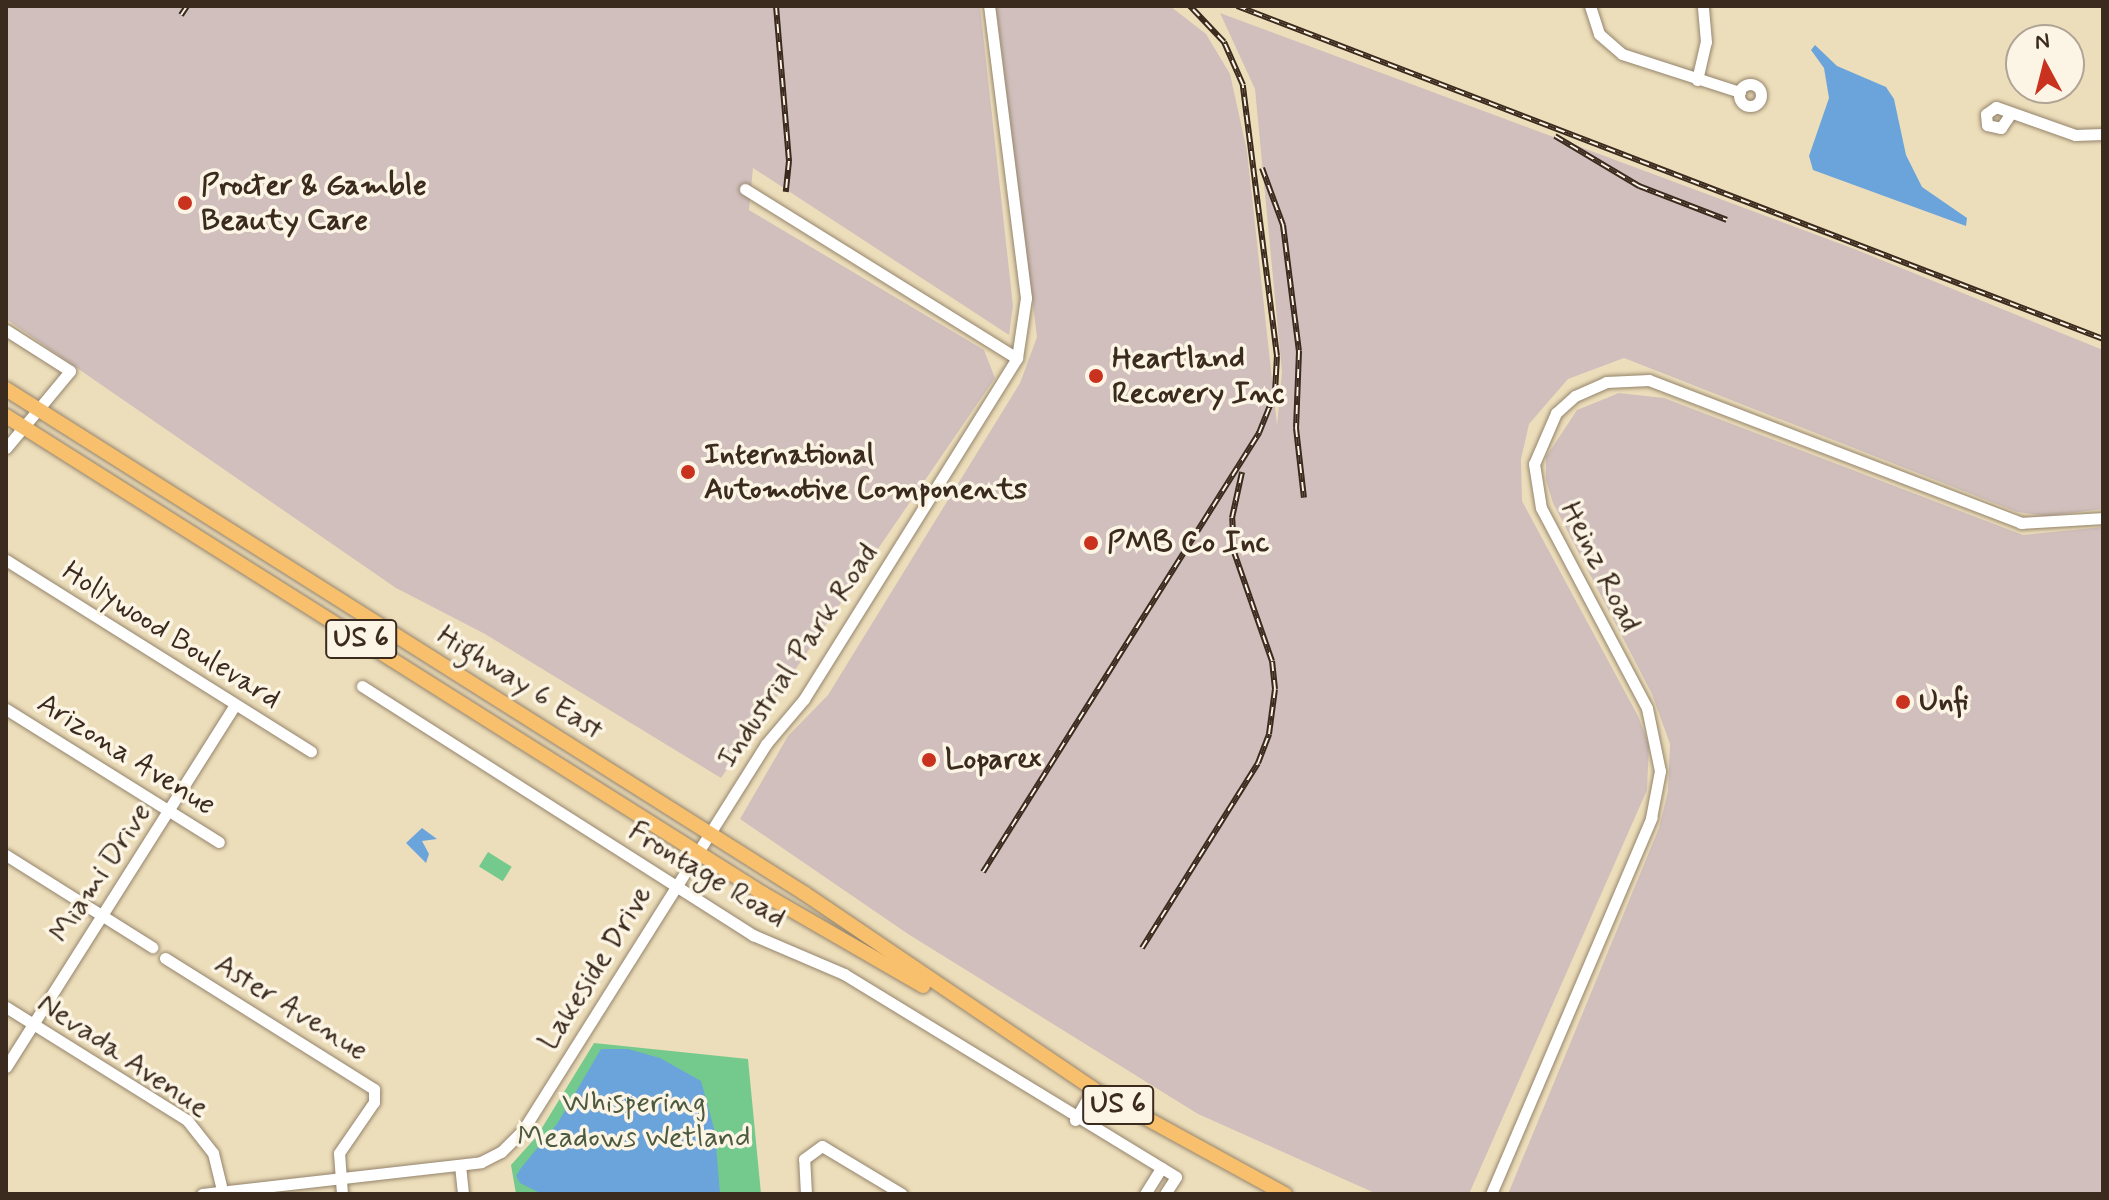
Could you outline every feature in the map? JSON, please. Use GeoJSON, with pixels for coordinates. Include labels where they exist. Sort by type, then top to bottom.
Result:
{"type":"FeatureCollection","features":[{"type":"Feature","properties":{"kind":"main road","name":"Highway 6 East"},"geometry":{"type":"LineString","coordinates":[[6,389],[709,834],[959,1003],[1093,1089],[1285,1194]]}},
{"type":"Feature","properties":{"kind":"main road","name":"Highway 6 East"},"geometry":{"type":"LineString","coordinates":[[6,416],[883,966],[959,1003]]}},
{"type":"Feature","properties":{"kind":"street","name":"Industrial Park Road"},"geometry":{"type":"LineString","coordinates":[[709,834],[766,744],[804,699],[1017,358],[1026,298],[989,6]]}},
{"type":"Feature","properties":{"kind":"street"},"geometry":{"type":"LineString","coordinates":[[1590,6],[1599,34],[1613,48],[1697,80],[1740,92]]}},
{"type":"Feature","properties":{"kind":"street"},"geometry":{"type":"LineString","coordinates":[[1697,80],[1706,42],[1703,6]]}},
{"type":"Feature","properties":{"kind":"street"},"geometry":{"type":"LineString","coordinates":[[2011,113],[2075,135],[2103,134]]}},
{"type":"Feature","properties":{"kind":"street"},"geometry":{"type":"LineString","coordinates":[[745,189],[1017,358]]}},
{"type":"Feature","properties":{"kind":"street"},"geometry":{"type":"LineString","coordinates":[[6,330],[70,371],[6,448]]}},
{"type":"Feature","properties":{"kind":"street","name":"Heinz Road"},"geometry":{"type":"LineString","coordinates":[[1491,1194],[1651,818],[1660,771],[1647,708],[1541,508],[1534,464],[1556,413],[1575,396],[1606,382],[1649,380],[2021,523],[2103,518]]}},
{"type":"Feature","properties":{"kind":"street","name":"Hollywood Boulevard"},"geometry":{"type":"LineString","coordinates":[[6,560],[311,751]]}},
{"type":"Feature","properties":{"kind":"street","name":"Frontage Road"},"geometry":{"type":"LineString","coordinates":[[362,686],[753,935],[844,974],[1075,1120],[1176,1177],[1165,1194]]}},
{"type":"Feature","properties":{"kind":"street","name":"Miami Drive"},"geometry":{"type":"LineString","coordinates":[[6,1067],[235,705]]}},
{"type":"Feature","properties":{"kind":"street","name":"Arizona Avenue"},"geometry":{"type":"LineString","coordinates":[[6,709],[219,842]]}},
{"type":"Feature","properties":{"kind":"street","name":"Lakeside Drive"},"geometry":{"type":"LineString","coordinates":[[202,1194],[460,1165],[491,1158],[523,1130],[709,834]]}},
{"type":"Feature","properties":{"kind":"street"},"geometry":{"type":"LineString","coordinates":[[6,855],[152,947]]}},
{"type":"Feature","properties":{"kind":"street","name":"Aster Avenue"},"geometry":{"type":"LineString","coordinates":[[165,958],[374,1089],[374,1102],[339,1153],[342,1194]]}},
{"type":"Feature","properties":{"kind":"street","name":"Nevada Avenue"},"geometry":{"type":"LineString","coordinates":[[6,1007],[187,1120],[213,1153],[222,1193]]}},
{"type":"Feature","properties":{"kind":"street"},"geometry":{"type":"LineString","coordinates":[[1075,1120],[1093,1089]]}},
{"type":"Feature","properties":{"kind":"street"},"geometry":{"type":"LineString","coordinates":[[806,1194],[803,1165],[812,1149],[828,1147],[902,1194]]}},
{"type":"Feature","properties":{"kind":"street"},"geometry":{"type":"LineString","coordinates":[[460,1165],[463,1194]]}},
{"type":"Feature","properties":{"kind":"street"},"geometry":{"type":"LineString","coordinates":[[1145,1194],[1161,1168]]}},
{"type":"Feature","properties":{"kind":"street"},"geometry":{"type":"LineString","coordinates":[[881,1181],[882,1194]]}},
{"type":"Feature","properties":{"kind":"shaded area"},"geometry":{"type":"Polygon","coordinates":[[[6,6],[980,6],[1013,306],[1009,335],[753,168],[749,210],[984,350],[995,378],[721,778],[485,634],[396,588],[6,319],[6,6]]]}},
{"type":"Feature","properties":{"kind":"shaded area"},"geometry":{"type":"Polygon","coordinates":[[[996,6],[1170,6],[1206,34],[1230,74],[1247,151],[1277,425],[1282,372],[1255,89],[1220,13],[1857,250],[2103,350],[2103,509],[2046,516],[2017,512],[1624,358],[1568,379],[1529,424],[1521,459],[1522,501],[1638,716],[1649,745],[1647,790],[1469,1194],[1377,1194],[1198,1114],[908,934],[740,819],[788,736],[828,695],[1020,383],[1037,337],[996,6]]]}},
{"type":"Feature","properties":{"kind":"shaded area"},"geometry":{"type":"Polygon","coordinates":[[[1619,393],[1664,398],[2023,535],[2103,527],[2103,1194],[1508,1194],[1659,828],[1668,791],[1670,744],[1652,694],[1553,503],[1546,480],[1546,457],[1577,410],[1619,393]]]}},
{"type":"Feature","properties":{"kind":"green space"},"geometry":{"type":"Polygon","coordinates":[[[488,852],[512,867],[503,881],[479,866],[488,852]]]}},
{"type":"Feature","properties":{"kind":"green space","name":"Whispering Meadows Wetland"},"geometry":{"type":"Polygon","coordinates":[[[594,1043],[748,1059],[761,1194],[516,1194],[511,1165],[537,1136],[594,1043]]]}},
{"type":"Feature","properties":{"kind":"water"},"geometry":{"type":"Polygon","coordinates":[[[1815,45],[1837,66],[1886,87],[1894,99],[1906,155],[1922,187],[1967,218],[1966,226],[1813,170],[1809,156],[1829,98],[1824,68],[1811,50],[1815,45]]]}},
{"type":"Feature","properties":{"kind":"water"},"geometry":{"type":"Polygon","coordinates":[[[422,828],[437,839],[422,841],[429,854],[426,863],[406,843],[422,828]]]}},
{"type":"Feature","properties":{"kind":"water","name":"Whispering Meadows Wetland"},"geometry":{"type":"Polygon","coordinates":[[[601,1049],[628,1049],[660,1058],[701,1081],[715,1132],[720,1194],[542,1194],[520,1183],[516,1176],[557,1124],[601,1049]]]}},
{"type":"Feature","properties":{"kind":"railway"},"geometry":{"type":"LineString","coordinates":[[181,15],[187,6]]}},
{"type":"Feature","properties":{"kind":"railway"},"geometry":{"type":"LineString","coordinates":[[776,6],[789,161],[786,192]]}},
{"type":"Feature","properties":{"kind":"railway"},"geometry":{"type":"LineString","coordinates":[[983,872],[1259,433],[1275,393],[1277,356],[1243,85],[1224,42],[1190,6]]}},
{"type":"Feature","properties":{"kind":"railway"},"geometry":{"type":"LineString","coordinates":[[1237,6],[2103,339]]}},
{"type":"Feature","properties":{"kind":"railway"},"geometry":{"type":"LineString","coordinates":[[1555,136],[1639,186],[1727,220]]}},
{"type":"Feature","properties":{"kind":"railway"},"geometry":{"type":"LineString","coordinates":[[1262,168],[1283,225],[1299,351],[1296,428],[1304,498]]}},
{"type":"Feature","properties":{"kind":"railway"},"geometry":{"type":"LineString","coordinates":[[1142,948],[1258,763],[1269,734],[1275,689],[1272,661],[1234,552],[1232,518],[1242,472]]}},
{"type":"Feature","properties":{"kind":"place","name":"Procter & Gamble Beauty Care"},"geometry":{"type":"Point","coordinates":[185,203]}},
{"type":"Feature","properties":{"kind":"place","name":"Heartland Recovery Inc"},"geometry":{"type":"Point","coordinates":[1096,376]}},
{"type":"Feature","properties":{"kind":"place","name":"International Automotive Components"},"geometry":{"type":"Point","coordinates":[688,472]}},
{"type":"Feature","properties":{"kind":"place","name":"PMB Co Inc"},"geometry":{"type":"Point","coordinates":[1091,543]}},
{"type":"Feature","properties":{"kind":"place","name":"Unfi"},"geometry":{"type":"Point","coordinates":[1903,702]}},
{"type":"Feature","properties":{"kind":"place","name":"Loparex"},"geometry":{"type":"Point","coordinates":[929,760]}}]}
